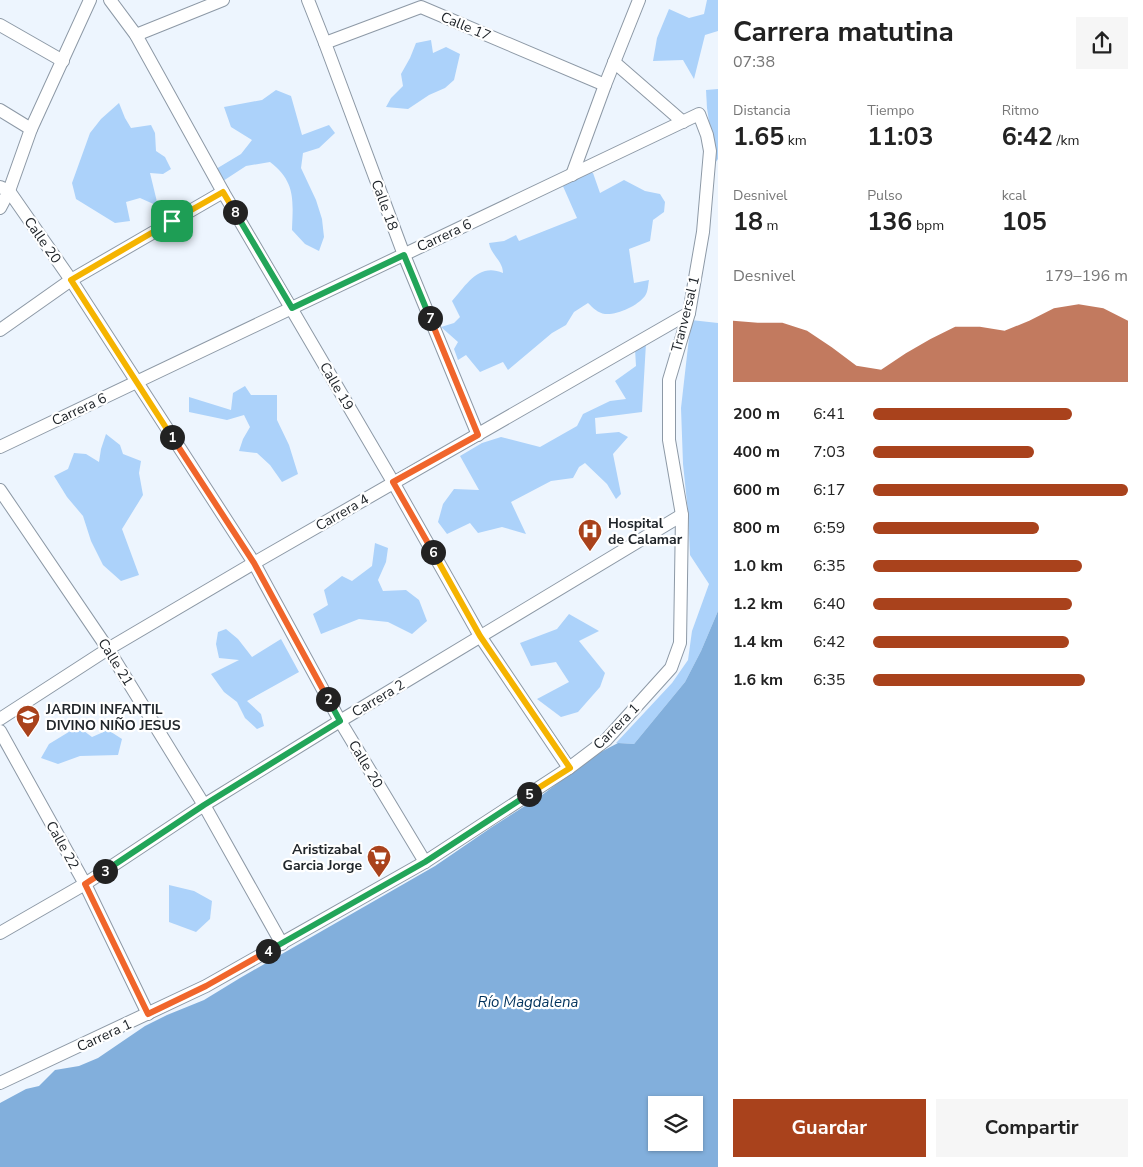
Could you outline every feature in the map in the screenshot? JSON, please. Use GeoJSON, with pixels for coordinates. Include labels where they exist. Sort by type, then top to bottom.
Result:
{"type":"FeatureCollection","features":[{"type":"Feature","properties":{"kind":"street"},"geometry":{"type":"LineString","coordinates":[[0,208],[4,189],[90,0]]}},
{"type":"Feature","properties":{"kind":"street","name":"Calle 19"},"geometry":{"type":"LineString","coordinates":[[110,0],[136,35],[223,192],[393,482],[480,636],[570,768]]}},
{"type":"Feature","properties":{"kind":"street"},"geometry":{"type":"LineString","coordinates":[[136,35],[223,0]]}},
{"type":"Feature","properties":{"kind":"street","name":"Calle 18"},"geometry":{"type":"LineString","coordinates":[[308,0],[326,43],[404,255],[478,435]]}},
{"type":"Feature","properties":{"kind":"street"},"geometry":{"type":"LineString","coordinates":[[572,175],[605,84],[639,0]]}},
{"type":"Feature","properties":{"kind":"street","name":"Calle 17"},"geometry":{"type":"LineString","coordinates":[[326,43],[421,7],[605,84]]}},
{"type":"Feature","properties":{"kind":"street"},"geometry":{"type":"LineString","coordinates":[[0,24],[63,61]]}},
{"type":"Feature","properties":{"kind":"street"},"geometry":{"type":"LineString","coordinates":[[614,62],[683,122]]}},
{"type":"Feature","properties":{"kind":"street"},"geometry":{"type":"LineString","coordinates":[[0,110],[32,129]]}},
{"type":"Feature","properties":{"kind":"street","name":"Carrera 6"},"geometry":{"type":"LineString","coordinates":[[0,447],[699,114]]}},
{"type":"Feature","properties":{"kind":"street","name":"Tranversal 1"},"geometry":{"type":"LineString","coordinates":[[682,515],[669,434],[669,380],[689,313],[703,232],[710,151],[707,135],[699,114]]}},
{"type":"Feature","properties":{"kind":"street","name":"Calle 20"},"geometry":{"type":"LineString","coordinates":[[4,189],[71,280],[254,563],[340,721],[425,862]]}},
{"type":"Feature","properties":{"kind":"street"},"geometry":{"type":"LineString","coordinates":[[0,330],[71,280],[223,192]]}},
{"type":"Feature","properties":{"kind":"street","name":"Carrera 4"},"geometry":{"type":"LineString","coordinates":[[0,719],[108,649],[393,482],[689,313]]}},
{"type":"Feature","properties":{"kind":"street","name":"Calle 21"},"geometry":{"type":"LineString","coordinates":[[0,490],[108,649],[204,805],[282,944]]}},
{"type":"Feature","properties":{"kind":"street","name":"Carrera 2"},"geometry":{"type":"LineString","coordinates":[[0,933],[85,884],[204,805],[340,721],[682,515]]}},
{"type":"Feature","properties":{"kind":"street","name":"Carrera 1"},"geometry":{"type":"LineString","coordinates":[[0,1083],[206,986],[282,944],[425,862],[570,768],[606,740],[671,668],[680,643],[682,515]]}},
{"type":"Feature","properties":{"kind":"street","name":"Calle 22"},"geometry":{"type":"LineString","coordinates":[[0,731],[85,884],[148,1014]]}},
{"type":"Feature","properties":{"kind":"shaded area"},"geometry":{"type":"Polygon","coordinates":[[[707,0],[718,0],[718,31],[705,35],[694,79],[683,60],[653,61],[657,38],[669,9],[689,18],[704,14],[707,0]]]}},
{"type":"Feature","properties":{"kind":"shaded area"},"geometry":{"type":"Polygon","coordinates":[[[431,40],[433,53],[446,47],[460,54],[454,80],[445,88],[429,95],[408,109],[386,107],[391,98],[403,86],[401,74],[416,43],[431,40]]]}},
{"type":"Feature","properties":{"kind":"shaded area"},"geometry":{"type":"Polygon","coordinates":[[[718,89],[718,159],[715,163],[706,90],[718,89]]]}},
{"type":"Feature","properties":{"kind":"shaded area"},"geometry":{"type":"Polygon","coordinates":[[[276,90],[291,96],[302,135],[329,125],[335,133],[319,148],[303,153],[301,168],[316,200],[322,219],[324,237],[319,251],[305,244],[292,230],[293,210],[289,184],[285,177],[270,162],[246,166],[223,181],[216,169],[241,154],[252,140],[231,127],[224,107],[262,100],[276,90]]]}},
{"type":"Feature","properties":{"kind":"shaded area"},"geometry":{"type":"Polygon","coordinates":[[[119,103],[131,128],[151,125],[155,133],[156,151],[165,157],[171,169],[163,174],[150,173],[158,206],[140,198],[126,202],[130,221],[115,223],[76,199],[72,183],[90,133],[101,119],[119,103]]]}},
{"type":"Feature","properties":{"kind":"shaded area"},"geometry":{"type":"Polygon","coordinates":[[[583,172],[593,173],[600,193],[624,180],[645,191],[660,194],[665,202],[664,212],[653,220],[650,241],[629,249],[634,283],[649,280],[645,296],[627,309],[610,314],[600,313],[588,303],[574,312],[566,325],[552,333],[508,370],[503,362],[480,372],[466,355],[458,360],[454,349],[458,342],[441,327],[454,323],[460,317],[452,301],[468,282],[487,270],[503,273],[501,265],[489,243],[504,241],[516,235],[519,241],[577,218],[562,184],[583,172]]]}},
{"type":"Feature","properties":{"kind":"shaded area"},"geometry":{"type":"Polygon","coordinates":[[[691,320],[718,323],[718,611],[685,682],[634,744],[616,743],[672,683],[688,660],[692,631],[709,584],[690,555],[683,464],[681,408],[691,320]]]}},
{"type":"Feature","properties":{"kind":"shaded area"},"geometry":{"type":"Polygon","coordinates":[[[646,343],[642,412],[595,418],[596,434],[619,432],[628,437],[613,454],[621,494],[616,499],[607,484],[585,463],[579,467],[573,478],[551,481],[511,502],[526,534],[502,527],[478,533],[470,523],[447,534],[438,522],[443,504],[454,489],[479,490],[460,456],[482,443],[501,437],[540,447],[577,426],[583,414],[610,401],[626,399],[615,381],[636,366],[635,349],[646,343]]]}},
{"type":"Feature","properties":{"kind":"shaded area"},"geometry":{"type":"Polygon","coordinates":[[[245,386],[251,395],[277,395],[277,420],[289,445],[298,474],[282,482],[270,465],[257,453],[239,451],[250,427],[244,415],[227,420],[189,412],[189,397],[231,410],[233,393],[245,386]]]}},
{"type":"Feature","properties":{"kind":"shaded area"},"geometry":{"type":"Polygon","coordinates":[[[106,434],[120,445],[123,454],[141,461],[139,473],[143,495],[122,529],[139,575],[121,581],[103,565],[91,541],[83,516],[67,497],[54,476],[68,469],[74,453],[86,454],[99,462],[106,434]]]}},
{"type":"Feature","properties":{"kind":"shaded area"},"geometry":{"type":"Polygon","coordinates":[[[375,543],[388,548],[386,562],[378,580],[383,591],[406,590],[419,600],[427,621],[412,634],[388,622],[359,619],[321,634],[313,614],[328,605],[324,590],[342,576],[352,581],[372,566],[375,543]]]}},
{"type":"Feature","properties":{"kind":"shaded area"},"geometry":{"type":"Polygon","coordinates":[[[569,614],[599,631],[579,641],[605,673],[600,687],[578,712],[561,717],[537,699],[569,682],[556,662],[531,666],[520,643],[557,629],[569,614]]]}},
{"type":"Feature","properties":{"kind":"shaded area"},"geometry":{"type":"Polygon","coordinates":[[[226,629],[238,639],[252,657],[281,639],[299,672],[247,701],[261,714],[264,726],[257,729],[245,718],[237,702],[224,692],[211,674],[239,660],[219,658],[216,644],[218,632],[226,629]]]}},
{"type":"Feature","properties":{"kind":"shaded area"},"geometry":{"type":"Polygon","coordinates":[[[72,730],[84,731],[92,737],[108,730],[122,739],[118,755],[80,756],[58,764],[41,758],[49,744],[72,730]]]}},
{"type":"Feature","properties":{"kind":"shaded area"},"geometry":{"type":"Polygon","coordinates":[[[169,885],[194,891],[212,901],[210,919],[196,932],[169,922],[169,885]]]}},
{"type":"Feature","properties":{"kind":"water","name":"Río Magdalena"},"geometry":{"type":"Polygon","coordinates":[[[718,611],[718,1167],[0,1167],[0,1103],[26,1089],[39,1086],[55,1070],[79,1066],[98,1058],[145,1026],[204,1000],[435,866],[542,795],[595,755],[618,743],[634,744],[685,682],[718,611]]]}},
{"type":"Feature","properties":{"kind":"place","name":"Hospital de Calamar"},"geometry":{"type":"Point","coordinates":[590,552]}},
{"type":"Feature","properties":{"kind":"place","name":"JARDIN INFANTIL DIVINO NIÑO JESUS"},"geometry":{"type":"Point","coordinates":[28,738]}},
{"type":"Feature","properties":{"kind":"place","name":"Aristizabal Garcia Jorge"},"geometry":{"type":"Point","coordinates":[379,878]}},
{"type":"Feature","properties":{"kind":"route"},"geometry":{"type":"LineString","coordinates":[[223,192],[292,308],[404,255],[478,435],[393,482],[480,636],[570,768],[425,862],[206,986],[148,1014],[85,884],[204,805],[340,721],[254,563],[71,280],[172,221],[223,192]]}}]}
